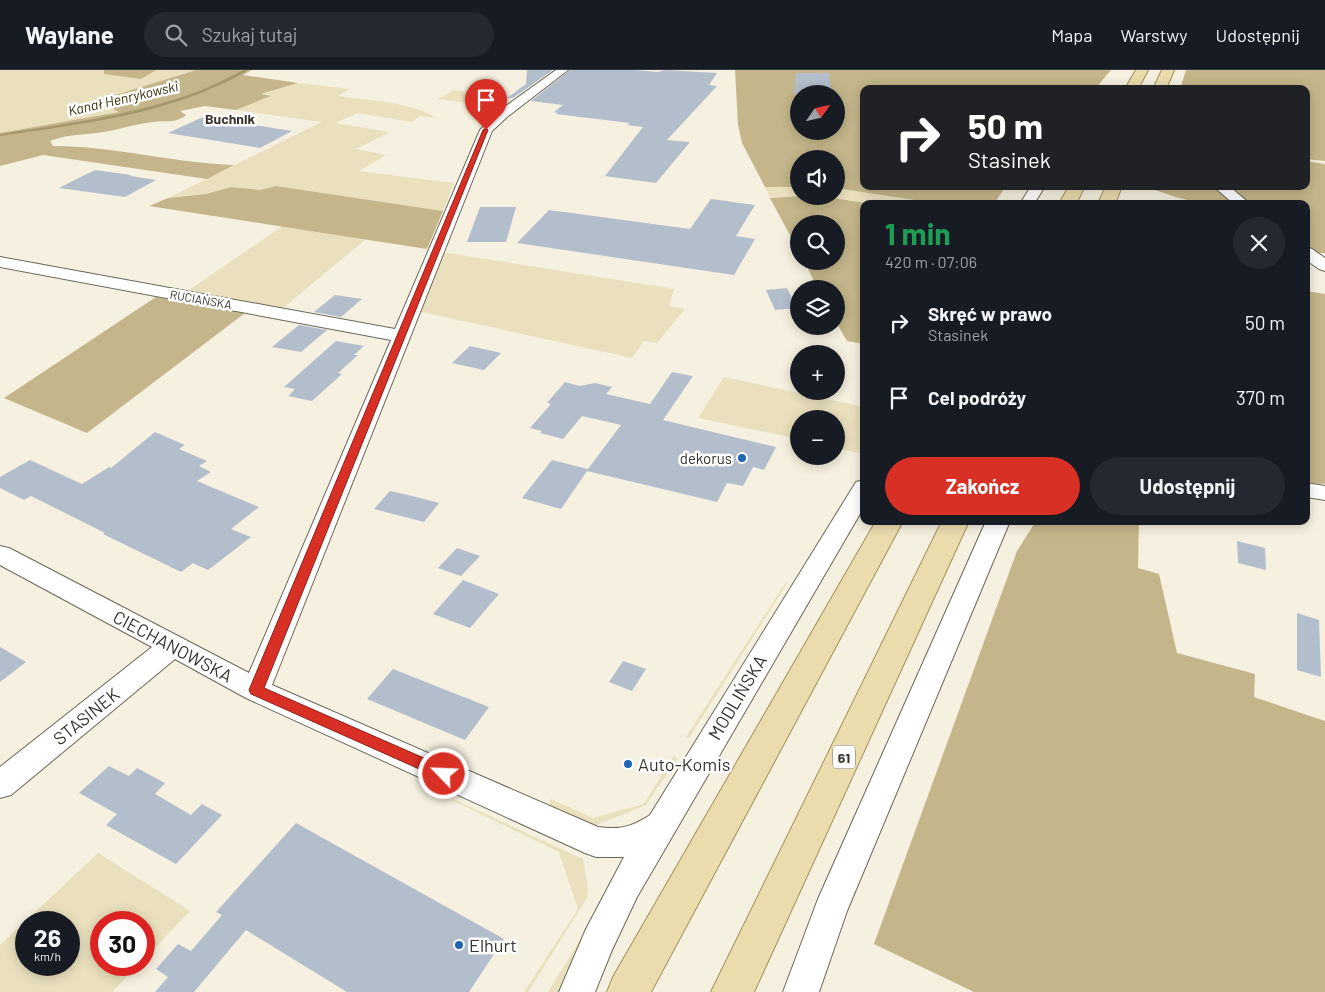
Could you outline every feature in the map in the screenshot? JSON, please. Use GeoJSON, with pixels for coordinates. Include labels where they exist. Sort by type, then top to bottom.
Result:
{"type":"FeatureCollection","features":[{"type":"Feature","properties":{"kind":"main road"},"geometry":{"type":"LineString","coordinates":[[1133,85],[1142,70]]}},
{"type":"Feature","properties":{"kind":"main road"},"geometry":{"type":"LineString","coordinates":[[1161,85],[1168,70]]}},
{"type":"Feature","properties":{"kind":"main road"},"geometry":{"type":"LineString","coordinates":[[628,992],[888,525]]}},
{"type":"Feature","properties":{"kind":"main road","name":"61"},"geometry":{"type":"LineString","coordinates":[[732,992],[954,525]]}},
{"type":"Feature","properties":{"kind":"street"},"geometry":{"type":"LineString","coordinates":[[256,690],[486,130],[504,114],[563,70]]}},
{"type":"Feature","properties":{"kind":"street"},"geometry":{"type":"LineString","coordinates":[[1225,190],[1238,200]]}},
{"type":"Feature","properties":{"kind":"street"},"geometry":{"type":"LineString","coordinates":[[1310,255],[1325,266]]}},
{"type":"Feature","properties":{"kind":"street","name":"RUCIAŃSKA"},"geometry":{"type":"LineString","coordinates":[[5,266],[401,336]]}},
{"type":"Feature","properties":{"kind":"street"},"geometry":{"type":"LineString","coordinates":[[1310,491],[1325,493]]}},
{"type":"Feature","properties":{"kind":"street","name":"MODLIŃSKA"},"geometry":{"type":"LineString","coordinates":[[577,992],[598,941],[625,886],[860,494]]}},
{"type":"Feature","properties":{"kind":"street"},"geometry":{"type":"LineString","coordinates":[[801,992],[830,911],[996,525]]}},
{"type":"Feature","properties":{"kind":"street","name":"CIECHANOWSKA"},"geometry":{"type":"LineString","coordinates":[[0,554],[171,647],[203,661],[256,690],[596,842],[614,845],[629,843],[643,838],[660,826]]}},
{"type":"Feature","properties":{"kind":"street","name":"STASINEK"},"geometry":{"type":"LineString","coordinates":[[0,785],[171,647]]}},
{"type":"Feature","properties":{"kind":"street","name":"CIECHANOWSKA"},"geometry":{"type":"LineString","coordinates":[[596,842],[614,860],[625,886]]}},
{"type":"Feature","properties":{"kind":"shaded area"},"geometry":{"type":"Polygon","coordinates":[[[0,70],[196,70],[102,103],[120,112],[0,133],[0,70]]]}},
{"type":"Feature","properties":{"kind":"shaded area"},"geometry":{"type":"Polygon","coordinates":[[[104,70],[156,70],[141,79],[104,74],[104,70]]]}},
{"type":"Feature","properties":{"kind":"shaded area"},"geometry":{"type":"Polygon","coordinates":[[[196,70],[252,70],[243,75],[298,83],[261,94],[271,96],[236,110],[205,106],[180,111],[186,115],[174,121],[157,121],[103,132],[67,136],[50,141],[53,146],[98,149],[211,164],[234,165],[207,179],[43,155],[0,166],[0,133],[119,112],[102,103],[106,98],[196,70]]]}},
{"type":"Feature","properties":{"kind":"shaded area"},"geometry":{"type":"Polygon","coordinates":[[[735,70],[1111,70],[1098,85],[860,85],[860,190],[1003,190],[997,200],[914,200],[845,189],[845,150],[790,150],[790,187],[765,187],[742,143],[738,125],[735,70]]]}},
{"type":"Feature","properties":{"kind":"shaded area"},"geometry":{"type":"Polygon","coordinates":[[[1186,70],[1325,70],[1325,161],[1310,159],[1310,85],[1181,85],[1186,70]]]}},
{"type":"Feature","properties":{"kind":"shaded area"},"geometry":{"type":"Polygon","coordinates":[[[298,83],[350,89],[338,96],[403,106],[427,113],[436,118],[420,116],[412,122],[358,113],[335,123],[390,132],[356,149],[386,155],[359,171],[454,183],[443,211],[276,186],[260,190],[231,187],[206,194],[168,198],[322,122],[236,110],[270,97],[260,95],[298,83]]]}},
{"type":"Feature","properties":{"kind":"shaded area"},"geometry":{"type":"Polygon","coordinates":[[[454,90],[510,97],[496,107],[438,99],[454,90]]]}},
{"type":"Feature","properties":{"kind":"shaded area"},"geometry":{"type":"Polygon","coordinates":[[[1310,162],[1325,164],[1325,253],[1313,254],[1310,252],[1310,200],[1244,200],[1231,190],[1310,190],[1310,162]]]}},
{"type":"Feature","properties":{"kind":"shaded area"},"geometry":{"type":"Polygon","coordinates":[[[276,186],[443,211],[427,249],[149,206],[168,198],[206,194],[231,187],[260,190],[276,186]]]}},
{"type":"Feature","properties":{"kind":"shaded area"},"geometry":{"type":"Polygon","coordinates":[[[765,187],[790,187],[790,197],[770,198],[765,187]]]}},
{"type":"Feature","properties":{"kind":"shaded area"},"geometry":{"type":"Polygon","coordinates":[[[845,189],[914,200],[860,200],[860,203],[845,201],[845,189]]]}},
{"type":"Feature","properties":{"kind":"shaded area"},"geometry":{"type":"Polygon","coordinates":[[[1155,190],[1220,190],[1234,200],[1188,200],[1155,190]]]}},
{"type":"Feature","properties":{"kind":"shaded area"},"geometry":{"type":"Polygon","coordinates":[[[790,197],[790,205],[845,205],[845,200],[860,202],[860,343],[847,341],[844,335],[845,280],[814,280],[808,270],[845,270],[845,215],[790,215],[790,235],[770,198],[790,197]]]}},
{"type":"Feature","properties":{"kind":"shaded area"},"geometry":{"type":"Polygon","coordinates":[[[283,226],[366,239],[283,308],[186,292],[283,226]]]}},
{"type":"Feature","properties":{"kind":"shaded area"},"geometry":{"type":"Polygon","coordinates":[[[442,252],[674,289],[669,306],[685,309],[657,343],[644,341],[632,358],[417,311],[442,252]]]}},
{"type":"Feature","properties":{"kind":"shaded area"},"geometry":{"type":"Polygon","coordinates":[[[1310,292],[1325,294],[1325,484],[1310,483],[1310,292]]]}},
{"type":"Feature","properties":{"kind":"shaded area"},"geometry":{"type":"Polygon","coordinates":[[[156,297],[245,313],[87,433],[4,398],[156,297]]]}},
{"type":"Feature","properties":{"kind":"shaded area"},"geometry":{"type":"Polygon","coordinates":[[[724,377],[790,391],[790,400],[831,400],[860,406],[860,453],[845,450],[845,410],[790,410],[790,437],[698,418],[724,377]]]}},
{"type":"Feature","properties":{"kind":"shaded area"},"geometry":{"type":"Polygon","coordinates":[[[1033,525],[1139,525],[1138,568],[1159,574],[1177,653],[1255,674],[1254,697],[1325,721],[1325,992],[974,992],[874,944],[1017,551],[1033,525]]]}},
{"type":"Feature","properties":{"kind":"shaded area"},"geometry":{"type":"Polygon","coordinates":[[[786,582],[788,582],[689,738],[686,737],[786,582]]]}},
{"type":"Feature","properties":{"kind":"shaded area"},"geometry":{"type":"Polygon","coordinates":[[[674,755],[677,759],[646,805],[594,826],[549,805],[551,799],[593,818],[644,804],[674,755]]]}},
{"type":"Feature","properties":{"kind":"shaded area"},"geometry":{"type":"Polygon","coordinates":[[[453,799],[583,859],[588,887],[587,898],[528,992],[524,992],[578,909],[559,852],[453,799]]]}},
{"type":"Feature","properties":{"kind":"shaded area"},"geometry":{"type":"Polygon","coordinates":[[[98,853],[190,911],[155,948],[155,911],[90,911],[90,976],[127,976],[112,992],[0,992],[0,945],[15,931],[15,976],[80,976],[80,911],[36,911],[98,853]]]}},
{"type":"Feature","properties":{"kind":"shaded area"},"geometry":{"type":"Polygon","coordinates":[[[598,911],[560,992],[548,992],[598,911]]]}},
{"type":"Feature","properties":{"kind":"building"},"geometry":{"type":"Polygon","coordinates":[[[527,70],[553,70],[513,98],[507,98],[526,84],[527,70]]]}},
{"type":"Feature","properties":{"kind":"building"},"geometry":{"type":"Polygon","coordinates":[[[570,70],[658,72],[665,70],[717,73],[709,85],[717,86],[667,140],[690,142],[656,183],[605,176],[643,127],[627,125],[630,123],[556,114],[558,113],[554,112],[563,105],[531,101],[570,70]]]}},
{"type":"Feature","properties":{"kind":"building"},"geometry":{"type":"Polygon","coordinates":[[[796,73],[829,73],[830,85],[795,85],[796,73]]]}},
{"type":"Feature","properties":{"kind":"building"},"geometry":{"type":"Polygon","coordinates":[[[203,117],[292,131],[260,148],[168,133],[203,117]]]}},
{"type":"Feature","properties":{"kind":"building"},"geometry":{"type":"Polygon","coordinates":[[[95,170],[156,180],[125,197],[59,188],[95,170]]]}},
{"type":"Feature","properties":{"kind":"building"},"geometry":{"type":"Polygon","coordinates":[[[711,199],[755,205],[736,236],[755,239],[734,275],[517,243],[549,210],[690,229],[711,199]]]}},
{"type":"Feature","properties":{"kind":"building"},"geometry":{"type":"Polygon","coordinates":[[[480,207],[516,207],[506,242],[467,242],[480,207]]]}},
{"type":"Feature","properties":{"kind":"building"},"geometry":{"type":"Polygon","coordinates":[[[787,288],[790,294],[790,309],[775,310],[766,290],[787,288]]]}},
{"type":"Feature","properties":{"kind":"building"},"geometry":{"type":"Polygon","coordinates":[[[335,295],[362,299],[341,317],[314,312],[335,295]]]}},
{"type":"Feature","properties":{"kind":"building"},"geometry":{"type":"Polygon","coordinates":[[[299,325],[327,330],[301,352],[272,347],[299,325]]]}},
{"type":"Feature","properties":{"kind":"building"},"geometry":{"type":"Polygon","coordinates":[[[336,341],[364,346],[354,355],[358,355],[338,373],[342,374],[312,401],[288,396],[295,389],[284,387],[336,341]]]}},
{"type":"Feature","properties":{"kind":"building"},"geometry":{"type":"Polygon","coordinates":[[[470,346],[501,353],[484,370],[452,363],[470,346]]]}},
{"type":"Feature","properties":{"kind":"building"},"geometry":{"type":"Polygon","coordinates":[[[672,372],[693,376],[663,420],[776,447],[764,470],[753,467],[743,486],[727,483],[717,502],[587,471],[561,509],[522,498],[552,460],[588,469],[621,425],[582,416],[563,439],[540,433],[542,431],[530,428],[551,404],[547,403],[565,382],[580,386],[595,383],[612,387],[606,394],[650,404],[672,372]]]}},
{"type":"Feature","properties":{"kind":"building"},"geometry":{"type":"Polygon","coordinates":[[[155,432],[185,445],[179,449],[207,461],[199,466],[211,472],[197,481],[259,507],[231,529],[251,537],[208,570],[193,563],[181,572],[31,496],[24,500],[0,488],[0,477],[30,460],[82,484],[109,467],[111,468],[155,432]]]}},
{"type":"Feature","properties":{"kind":"building"},"geometry":{"type":"Polygon","coordinates":[[[390,491],[439,503],[424,522],[374,509],[390,491]]]}},
{"type":"Feature","properties":{"kind":"building"},"geometry":{"type":"Polygon","coordinates":[[[1237,541],[1265,548],[1266,570],[1238,563],[1237,541]]]}},
{"type":"Feature","properties":{"kind":"building"},"geometry":{"type":"Polygon","coordinates":[[[457,548],[480,556],[461,576],[438,568],[457,548]]]}},
{"type":"Feature","properties":{"kind":"building"},"geometry":{"type":"Polygon","coordinates":[[[463,580],[499,594],[470,628],[433,614],[463,580]]]}},
{"type":"Feature","properties":{"kind":"building"},"geometry":{"type":"Polygon","coordinates":[[[1297,613],[1319,620],[1321,677],[1297,670],[1297,613]]]}},
{"type":"Feature","properties":{"kind":"building"},"geometry":{"type":"Polygon","coordinates":[[[0,647],[26,662],[0,682],[0,647]]]}},
{"type":"Feature","properties":{"kind":"building"},"geometry":{"type":"Polygon","coordinates":[[[623,661],[646,669],[632,691],[609,682],[623,661]]]}},
{"type":"Feature","properties":{"kind":"building"},"geometry":{"type":"Polygon","coordinates":[[[393,669],[489,707],[465,740],[367,699],[393,669]]]}},
{"type":"Feature","properties":{"kind":"building"},"geometry":{"type":"Polygon","coordinates":[[[109,766],[129,776],[137,768],[165,783],[155,794],[191,815],[202,804],[222,815],[176,864],[106,825],[117,814],[79,793],[109,766]]]}},
{"type":"Feature","properties":{"kind":"building"},"geometry":{"type":"Polygon","coordinates":[[[296,823],[504,939],[469,992],[347,992],[246,930],[194,992],[155,992],[168,977],[156,969],[178,944],[191,951],[222,915],[216,912],[296,823]]]}},
{"type":"Feature","properties":{"kind":"waterway","name":"Kanał Henrykowski"},"geometry":{"type":"LineString","coordinates":[[0,135],[95,120],[158,106],[219,84],[246,70]]}},
{"type":"Feature","properties":{"kind":"place","name":"dekorus"},"geometry":{"type":"Point","coordinates":[742,458]}},
{"type":"Feature","properties":{"kind":"place","name":"Auto-Komis"},"geometry":{"type":"Point","coordinates":[628,764]}},
{"type":"Feature","properties":{"kind":"place","name":"Elhurt"},"geometry":{"type":"Point","coordinates":[459,945]}},
{"type":"Feature","properties":{"kind":"district","name":"Buchnik"},"geometry":{"type":"Point","coordinates":[230,118]}},
{"type":"Feature","properties":{"kind":"route"},"geometry":{"type":"LineString","coordinates":[[444,774],[256,690],[486,130]]}}]}
